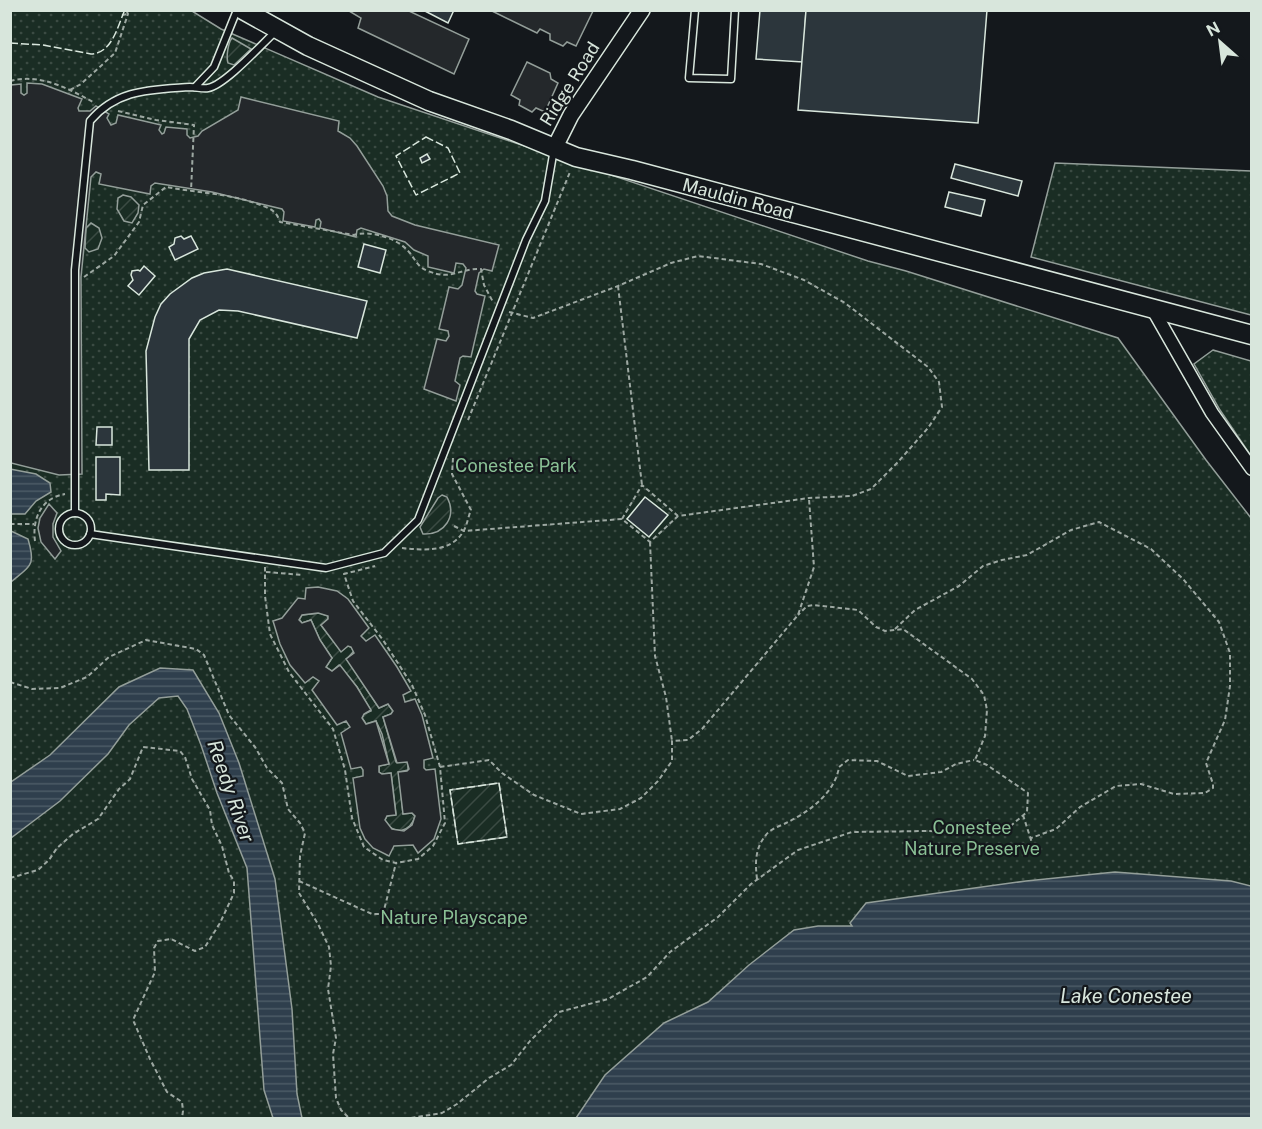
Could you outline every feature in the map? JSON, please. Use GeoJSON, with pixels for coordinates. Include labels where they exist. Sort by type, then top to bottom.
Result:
{"type":"FeatureCollection","features":[{"type":"Feature","properties":{"kind":"main road","name":"Mauldin Road"},"geometry":{"type":"LineString","coordinates":[[243,10],[326,55],[429,101],[511,130],[576,157],[1251,335]]}},
{"type":"Feature","properties":{"kind":"street","name":"Ridge Road"},"geometry":{"type":"LineString","coordinates":[[554,149],[571,115],[642,10]]}},
{"type":"Feature","properties":{"kind":"street"},"geometry":{"type":"LineString","coordinates":[[1152,308],[1212,413],[1251,469]]}},
{"type":"Feature","properties":{"kind":"lane"},"geometry":{"type":"LineString","coordinates":[[195,87],[214,68],[237,10]]}},
{"type":"Feature","properties":{"kind":"lane"},"geometry":{"type":"LineString","coordinates":[[695,10],[689,78],[731,79],[735,10]]}},
{"type":"Feature","properties":{"kind":"lane"},"geometry":{"type":"LineString","coordinates":[[75,513],[73,391],[75,270],[80,231],[82,182],[90,122],[104,107],[130,93],[195,87],[209,88],[225,79],[278,30]]}},
{"type":"Feature","properties":{"kind":"lane"},"geometry":{"type":"LineString","coordinates":[[90,534],[326,568],[384,553],[418,520],[526,240],[545,201],[554,149]]}},
{"type":"Feature","properties":{"kind":"lane"},"geometry":{"type":"LineString","coordinates":[[82,514],[91,526],[90,534],[85,542],[77,545],[68,544],[61,539],[58,530],[60,521],[66,515],[82,514]]}},
{"type":"Feature","properties":{"kind":"path"},"geometry":{"type":"LineString","coordinates":[[122,15],[127,12]]}},
{"type":"Feature","properties":{"kind":"path"},"geometry":{"type":"LineString","coordinates":[[70,90],[81,84],[115,53],[127,12]]}},
{"type":"Feature","properties":{"kind":"path"},"geometry":{"type":"LineString","coordinates":[[10,81],[44,80],[104,107],[156,120],[194,125],[191,191]]}},
{"type":"Feature","properties":{"kind":"path"},"geometry":{"type":"LineString","coordinates":[[468,420],[576,157]]}},
{"type":"Feature","properties":{"kind":"path"},"geometry":{"type":"LineString","coordinates":[[83,283],[85,276],[114,256],[139,222],[143,205],[166,187],[223,195],[269,208],[278,215],[280,222],[354,235],[365,232],[386,238],[401,244],[410,253],[416,265],[427,271],[448,276],[461,273],[468,268],[481,269],[484,285],[494,305],[511,313],[533,318],[671,263],[698,256],[760,264],[804,280],[845,303],[928,367],[939,382],[942,407],[928,428],[871,489],[852,496],[809,498],[678,516],[650,542],[655,656],[666,697],[672,741],[672,761],[658,782],[641,798],[620,809],[580,814],[534,795],[502,773],[489,760],[440,766]]}},
{"type":"Feature","properties":{"kind":"path"},"geometry":{"type":"LineString","coordinates":[[618,286],[642,485],[622,519]]}},
{"type":"Feature","properties":{"kind":"path"},"geometry":{"type":"LineString","coordinates":[[401,548],[428,551],[456,541],[464,531],[471,510],[452,474],[456,451]]}},
{"type":"Feature","properties":{"kind":"path"},"geometry":{"type":"LineString","coordinates":[[642,485],[678,516]]}},
{"type":"Feature","properties":{"kind":"path"},"geometry":{"type":"LineString","coordinates":[[35,541],[34,524],[38,511],[48,500],[63,494],[75,495]]}},
{"type":"Feature","properties":{"kind":"path"},"geometry":{"type":"LineString","coordinates":[[798,615],[814,567],[809,498]]}},
{"type":"Feature","properties":{"kind":"path"},"geometry":{"type":"LineString","coordinates":[[454,526],[464,531],[622,519],[650,542]]}},
{"type":"Feature","properties":{"kind":"path"},"geometry":{"type":"LineString","coordinates":[[894,630],[915,610],[959,586],[983,566],[1027,555],[1071,530],[1100,522],[1151,549],[1183,579],[1219,622],[1230,653],[1230,686],[1225,720],[1206,763],[1213,788],[1205,793],[1174,794],[1141,784],[1116,786],[1080,807],[1056,829],[1031,838]]}},
{"type":"Feature","properties":{"kind":"path"},"geometry":{"type":"LineString","coordinates":[[10,524],[34,524]]}},
{"type":"Feature","properties":{"kind":"path"},"geometry":{"type":"LineString","coordinates":[[265,558],[265,596],[270,634],[289,672],[333,729],[345,770],[352,818],[364,847],[383,860],[396,863],[418,859],[433,846],[445,823],[440,766],[412,685],[383,640],[353,601],[344,574],[372,568],[381,562]]}},
{"type":"Feature","properties":{"kind":"path"},"geometry":{"type":"LineString","coordinates":[[672,741],[688,740],[702,729],[798,615],[807,606],[813,605],[858,610],[876,627],[885,630],[903,629],[972,680],[984,696],[987,710],[985,736],[975,760]]}},
{"type":"Feature","properties":{"kind":"path"},"geometry":{"type":"LineString","coordinates":[[10,681],[32,689],[60,688],[87,677],[109,657],[146,640],[196,649],[204,655],[229,715],[255,747],[267,768],[282,783],[288,809],[305,833],[300,856],[299,893],[329,947],[331,966],[328,988],[336,1038],[333,1054],[336,1098],[341,1110],[349,1119]]}},
{"type":"Feature","properties":{"kind":"path"},"geometry":{"type":"LineString","coordinates":[[10,878],[38,870],[65,841],[98,819],[119,789],[130,779],[143,747],[180,751],[185,757],[192,779],[210,810],[212,825],[234,881],[234,892],[220,923],[204,947],[195,951],[171,939],[158,941],[154,948],[155,972],[133,1020],[167,1092],[182,1102],[182,1119]]}},
{"type":"Feature","properties":{"kind":"path"},"geometry":{"type":"LineString","coordinates":[[411,1119],[442,1113],[489,1078],[511,1065],[530,1041],[559,1012],[608,999],[647,977],[670,952],[718,917],[757,879],[798,850],[852,832],[986,833],[1006,830],[1026,812],[1028,793],[987,765],[975,760],[956,764],[940,772],[908,776],[877,761],[848,759],[839,767],[837,779],[813,806],[790,822],[767,833],[756,856],[757,879]]}},
{"type":"Feature","properties":{"kind":"path"},"geometry":{"type":"LineString","coordinates":[[1023,815],[1032,843]]}},
{"type":"Feature","properties":{"kind":"path"},"geometry":{"type":"LineString","coordinates":[[299,881],[372,914],[383,914],[396,863]]}},
{"type":"Feature","properties":{"kind":"green space"},"geometry":{"type":"Polygon","coordinates":[[[10,11],[192,11],[221,29],[378,97],[868,261],[1118,338],[1251,518],[1251,1118],[11,1118],[10,11]]]}},
{"type":"Feature","properties":{"kind":"green space"},"geometry":{"type":"Polygon","coordinates":[[[232,38],[251,49],[234,65],[228,63],[227,60],[228,47],[232,38]]]}},
{"type":"Feature","properties":{"kind":"green space"},"geometry":{"type":"Polygon","coordinates":[[[1055,163],[1251,171],[1251,315],[1031,257],[1055,163]]]}},
{"type":"Feature","properties":{"kind":"green space"},"geometry":{"type":"Polygon","coordinates":[[[123,195],[131,197],[139,205],[138,213],[132,223],[124,221],[117,209],[118,198],[123,195]]]}},
{"type":"Feature","properties":{"kind":"green space"},"geometry":{"type":"Polygon","coordinates":[[[91,223],[99,228],[102,238],[98,249],[89,252],[85,248],[86,228],[91,223]]]}},
{"type":"Feature","properties":{"kind":"green space"},"geometry":{"type":"Polygon","coordinates":[[[1213,350],[1251,361],[1251,456],[1220,410],[1194,364],[1213,350]]]}},
{"type":"Feature","properties":{"kind":"green space"},"geometry":{"type":"Polygon","coordinates":[[[442,495],[447,497],[450,504],[450,517],[443,528],[423,534],[420,527],[442,495]]]}},
{"type":"Feature","properties":{"kind":"green space"},"geometry":{"type":"Polygon","coordinates":[[[320,613],[328,616],[328,619],[321,625],[341,651],[348,646],[354,651],[347,659],[379,708],[388,704],[393,711],[383,717],[396,762],[408,763],[408,770],[399,772],[403,814],[412,813],[415,816],[406,829],[392,829],[385,820],[387,816],[396,814],[391,773],[379,772],[379,766],[389,764],[382,734],[376,721],[366,724],[362,718],[364,714],[371,711],[357,687],[339,665],[332,671],[326,667],[332,658],[311,620],[302,623],[299,619],[302,615],[320,613]]]}},
{"type":"Feature","properties":{"kind":"green space"},"geometry":{"type":"Polygon","coordinates":[[[499,783],[507,837],[458,844],[450,790],[499,783]]]}},
{"type":"Feature","properties":{"kind":"shaded area"},"geometry":{"type":"Polygon","coordinates":[[[349,11],[409,11],[469,39],[454,74],[358,28],[361,18],[349,11]]]}},
{"type":"Feature","properties":{"kind":"shaded area"},"geometry":{"type":"Polygon","coordinates":[[[492,11],[593,11],[576,46],[567,42],[563,46],[550,40],[550,34],[540,29],[537,33],[492,11]]]}},
{"type":"Feature","properties":{"kind":"shaded area"},"geometry":{"type":"Polygon","coordinates":[[[527,62],[550,73],[551,79],[558,83],[545,112],[536,108],[532,112],[519,105],[520,100],[511,95],[527,62]]]}},
{"type":"Feature","properties":{"kind":"shaded area"},"geometry":{"type":"Polygon","coordinates":[[[27,83],[42,84],[82,99],[79,111],[90,111],[96,106],[109,114],[107,118],[111,125],[116,123],[118,115],[161,125],[159,130],[162,134],[166,127],[187,129],[187,135],[190,138],[198,136],[202,131],[238,110],[241,97],[339,121],[338,131],[350,138],[357,146],[383,186],[387,196],[388,211],[392,216],[415,225],[499,245],[492,271],[484,269],[479,273],[475,291],[485,296],[471,357],[460,358],[455,381],[460,385],[456,401],[424,389],[437,339],[446,341],[449,336],[448,331],[439,329],[449,287],[458,289],[462,285],[466,268],[463,264],[456,263],[454,273],[428,267],[428,256],[414,250],[405,242],[361,228],[357,230],[356,237],[320,228],[319,219],[316,220],[315,227],[283,221],[282,209],[212,192],[155,183],[151,186],[150,194],[99,184],[101,174],[96,172],[91,177],[81,277],[82,474],[59,475],[11,463],[11,85],[21,84],[21,93],[24,95],[27,93],[27,83]]]}},
{"type":"Feature","properties":{"kind":"shaded area"},"geometry":{"type":"Polygon","coordinates":[[[49,504],[57,513],[53,524],[53,537],[61,551],[55,559],[41,542],[38,528],[40,518],[49,504]]]}},
{"type":"Feature","properties":{"kind":"shaded area"},"geometry":{"type":"Polygon","coordinates":[[[318,587],[337,591],[348,599],[369,628],[361,636],[366,641],[375,635],[411,691],[403,695],[405,702],[415,699],[422,715],[433,758],[424,760],[424,768],[426,770],[435,769],[441,819],[434,839],[418,853],[413,845],[394,846],[389,856],[373,848],[365,839],[360,828],[353,778],[363,776],[363,770],[361,767],[351,769],[341,733],[350,727],[346,721],[337,725],[312,690],[319,681],[313,677],[305,683],[290,665],[280,644],[273,621],[282,618],[298,598],[305,599],[306,588],[318,587]],[[318,613],[302,615],[299,620],[302,623],[311,620],[332,658],[326,667],[332,671],[340,665],[371,710],[362,718],[366,724],[376,721],[389,764],[379,766],[379,772],[391,773],[396,815],[387,816],[385,820],[392,829],[404,831],[412,825],[415,816],[412,813],[403,814],[398,772],[409,769],[407,762],[397,763],[383,717],[393,711],[388,704],[379,708],[346,659],[354,653],[351,647],[348,646],[341,652],[321,625],[328,619],[328,616],[318,613]]]}},
{"type":"Feature","properties":{"kind":"water"},"geometry":{"type":"Polygon","coordinates":[[[10,469],[36,474],[50,483],[51,492],[36,501],[25,514],[11,514],[10,469]]]}},
{"type":"Feature","properties":{"kind":"water"},"geometry":{"type":"Polygon","coordinates":[[[11,531],[28,539],[32,555],[27,568],[11,582],[11,531]]]}},
{"type":"Feature","properties":{"kind":"water","name":"Reedy River"},"geometry":{"type":"Polygon","coordinates":[[[160,668],[193,670],[219,713],[239,763],[275,879],[292,1009],[297,1094],[302,1118],[273,1118],[264,1090],[247,868],[187,709],[178,696],[159,698],[129,725],[108,754],[60,801],[11,838],[11,782],[50,755],[119,687],[160,668]]]}},
{"type":"Feature","properties":{"kind":"water","name":"Lake Conestee"},"geometry":{"type":"Polygon","coordinates":[[[1115,872],[1231,881],[1251,886],[1251,1118],[576,1118],[605,1075],[664,1023],[708,1002],[749,965],[794,930],[818,926],[852,926],[850,923],[866,903],[1026,881],[1115,872]]]}},
{"type":"Feature","properties":{"kind":"building"},"geometry":{"type":"Polygon","coordinates":[[[423,10],[454,10],[448,23],[423,10]]]}},
{"type":"Feature","properties":{"kind":"building"},"geometry":{"type":"Polygon","coordinates":[[[760,10],[806,10],[803,62],[756,59],[760,10]]]}},
{"type":"Feature","properties":{"kind":"building"},"geometry":{"type":"Polygon","coordinates":[[[806,10],[987,10],[978,123],[798,110],[806,10]]]}},
{"type":"Feature","properties":{"kind":"building"},"geometry":{"type":"Polygon","coordinates":[[[427,154],[430,159],[422,163],[420,158],[427,154]]]}},
{"type":"Feature","properties":{"kind":"building"},"geometry":{"type":"Polygon","coordinates":[[[955,164],[1022,181],[1018,196],[951,178],[955,164]]]}},
{"type":"Feature","properties":{"kind":"building"},"geometry":{"type":"Polygon","coordinates":[[[949,192],[985,200],[981,216],[945,207],[949,192]]]}},
{"type":"Feature","properties":{"kind":"building"},"geometry":{"type":"Polygon","coordinates":[[[181,236],[184,239],[191,236],[198,249],[175,260],[169,247],[174,244],[175,238],[181,236]]]}},
{"type":"Feature","properties":{"kind":"building"},"geometry":{"type":"Polygon","coordinates":[[[364,244],[386,250],[380,273],[358,267],[364,244]]]}},
{"type":"Feature","properties":{"kind":"building"},"geometry":{"type":"Polygon","coordinates":[[[144,266],[155,276],[139,295],[128,286],[133,280],[132,271],[140,271],[144,266]]]}},
{"type":"Feature","properties":{"kind":"building"},"geometry":{"type":"Polygon","coordinates":[[[227,269],[367,301],[357,338],[238,311],[219,310],[200,320],[189,339],[189,470],[149,470],[146,351],[155,317],[161,304],[170,294],[192,278],[204,273],[227,269]]]}},
{"type":"Feature","properties":{"kind":"building"},"geometry":{"type":"Polygon","coordinates":[[[97,427],[112,427],[112,445],[96,445],[97,427]]]}},
{"type":"Feature","properties":{"kind":"building"},"geometry":{"type":"Polygon","coordinates":[[[96,457],[120,457],[120,495],[106,494],[106,500],[96,500],[96,457]]]}},
{"type":"Feature","properties":{"kind":"building"},"geometry":{"type":"Polygon","coordinates":[[[645,497],[668,515],[649,537],[627,519],[645,497]]]}},
{"type":"Feature","properties":{"kind":"fence"},"geometry":{"type":"LineString","coordinates":[[10,43],[98,53],[113,39],[124,12],[122,10]]}},
{"type":"Feature","properties":{"kind":"fence"},"geometry":{"type":"LineString","coordinates":[[426,137],[448,148],[460,173],[416,195],[396,156],[426,137]]}},
{"type":"Feature","properties":{"kind":"fence"},"geometry":{"type":"LineString","coordinates":[[499,783],[507,837],[458,844],[450,790],[499,783]]}},
{"type":"Feature","properties":{"kind":"park label","name":"Conestee Park"},"geometry":{"type":"Point","coordinates":[516,466]}},
{"type":"Feature","properties":{"kind":"park label","name":"Conestee Nature Preserve"},"geometry":{"type":"Point","coordinates":[972,838]}},
{"type":"Feature","properties":{"kind":"park label","name":"Nature Playscape"},"geometry":{"type":"Point","coordinates":[454,918]}}]}
